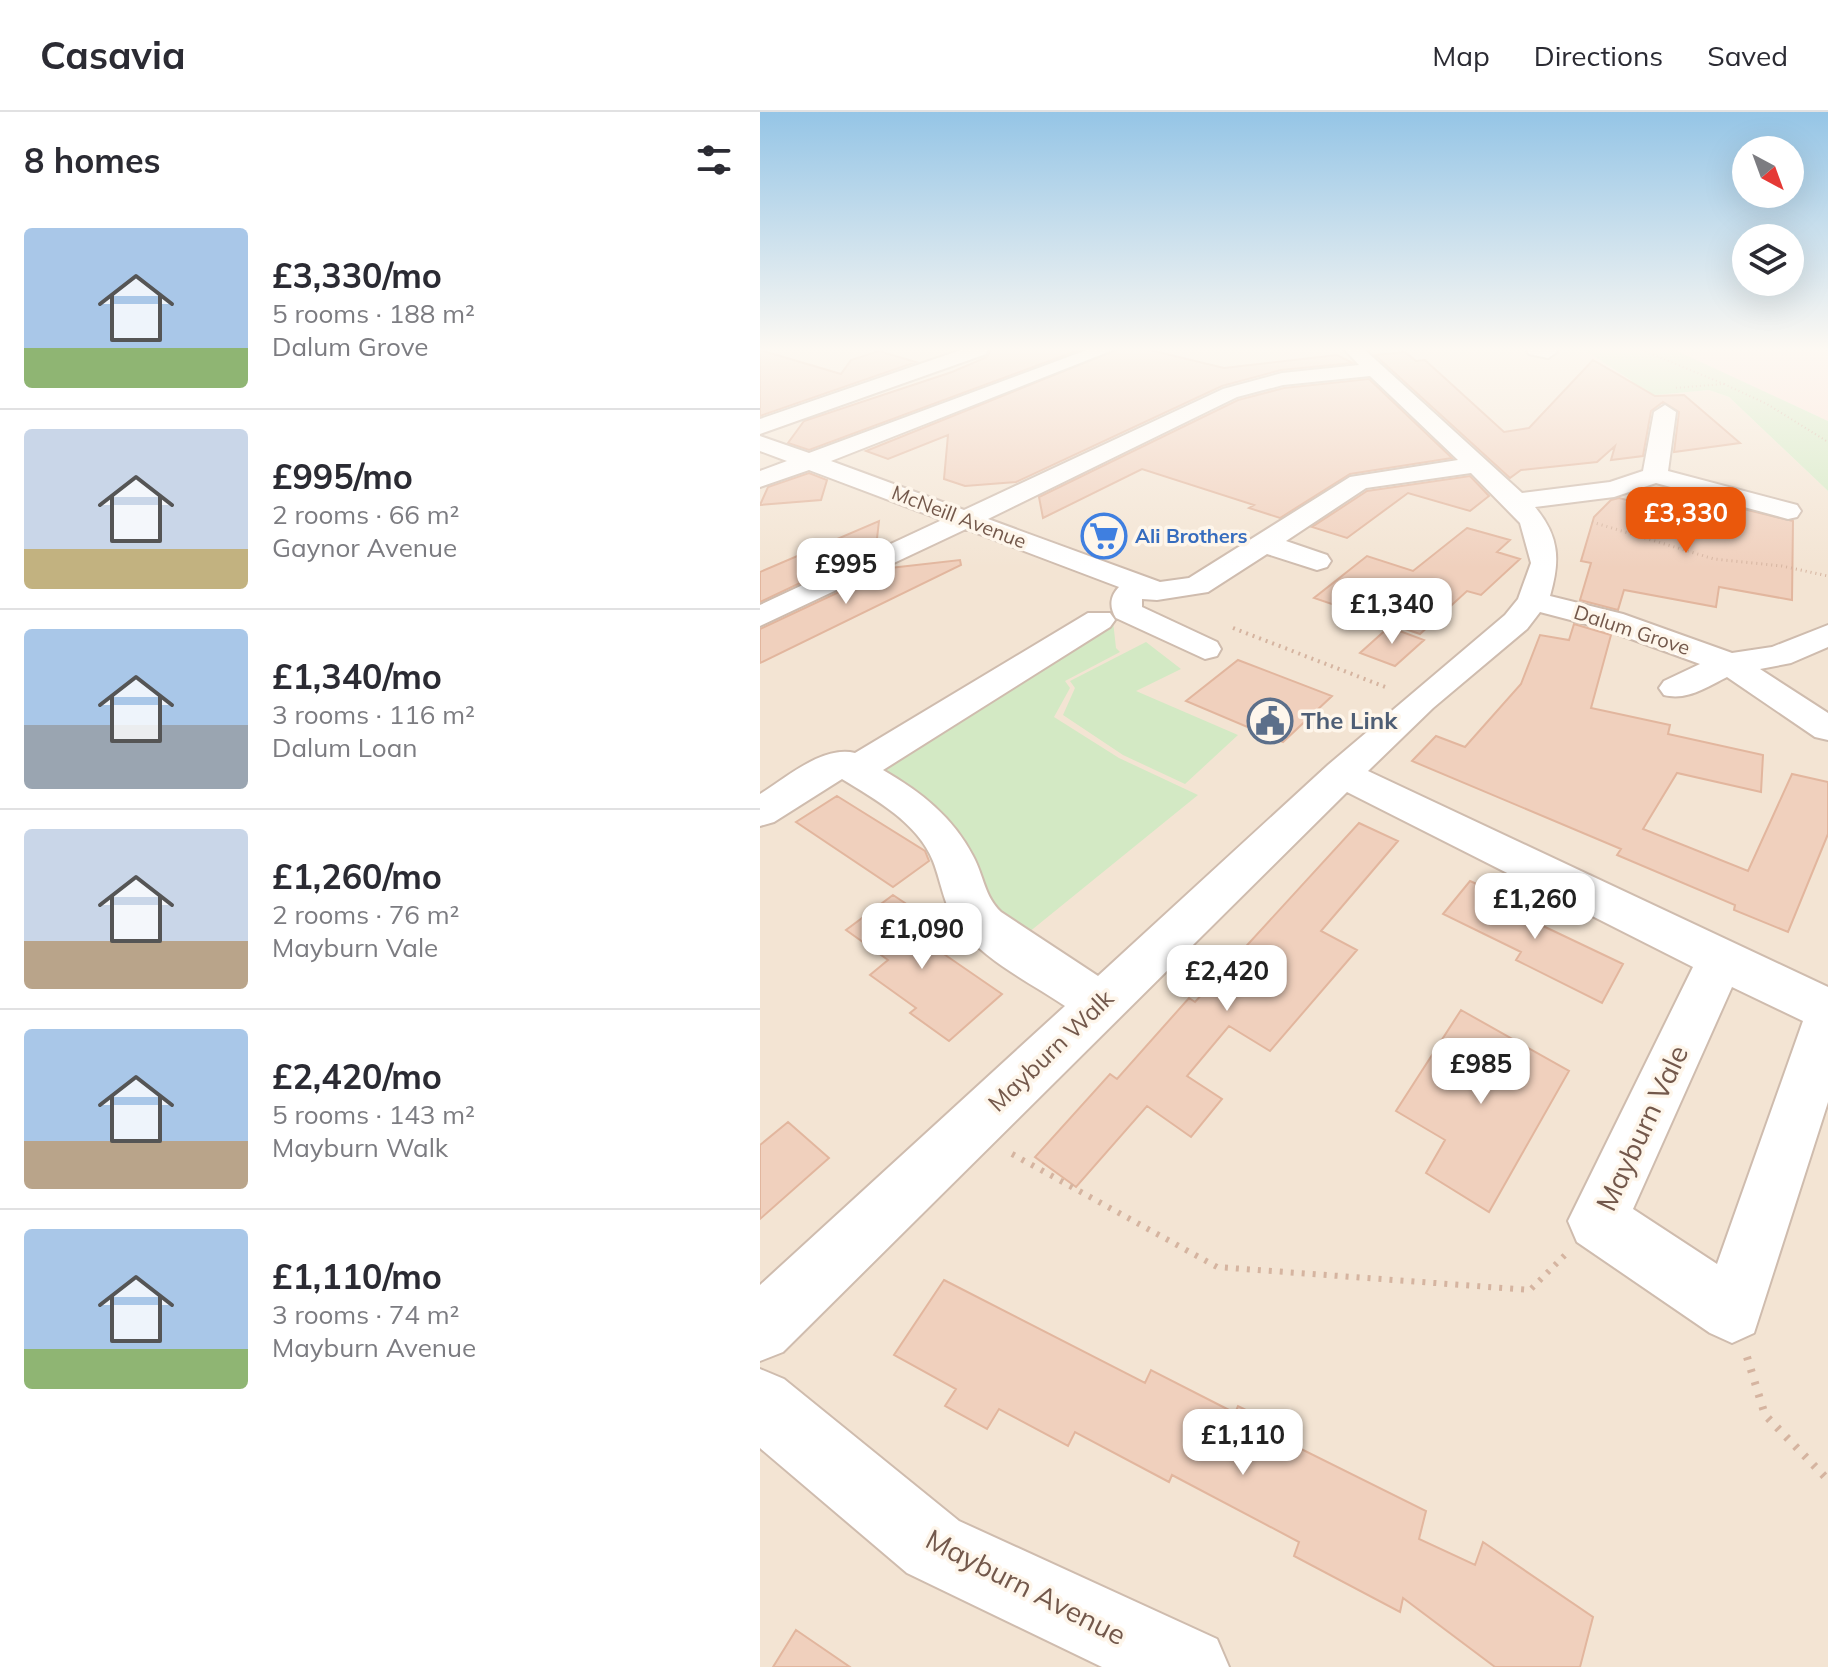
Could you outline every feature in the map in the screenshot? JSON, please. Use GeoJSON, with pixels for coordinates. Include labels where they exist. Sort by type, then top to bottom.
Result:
{"type":"FeatureCollection","features":[{"type":"Feature","properties":{"kind":"street"},"geometry":{"type":"LineString","coordinates":[[760,480],[914,423]]}},
{"type":"Feature","properties":{"kind":"street"},"geometry":{"type":"LineString","coordinates":[[760,617],[1169,423]]}},
{"type":"Feature","properties":{"kind":"street"},"geometry":{"type":"LineString","coordinates":[[1432,423],[1524,512],[1542,542],[1545,563],[1533,601]]}},
{"type":"Feature","properties":{"kind":"street"},"geometry":{"type":"LineString","coordinates":[[1655,475],[1663,423]]}},
{"type":"Feature","properties":{"kind":"street","name":"McNeill Avenue"},"geometry":{"type":"LineString","coordinates":[[760,443],[1149,588]]}},
{"type":"Feature","properties":{"kind":"street"},"geometry":{"type":"LineString","coordinates":[[1205,649],[1127,611],[1127,596],[1149,588],[1197,586],[1359,482],[1477,465]]}},
{"type":"Feature","properties":{"kind":"street"},"geometry":{"type":"LineString","coordinates":[[1524,512],[1655,475],[1788,511]]}},
{"type":"Feature","properties":{"kind":"street"},"geometry":{"type":"LineString","coordinates":[[1263,543],[1317,561]]}},
{"type":"Feature","properties":{"kind":"street","name":"Dalum Grove"},"geometry":{"type":"LineString","coordinates":[[1533,601],[1612,621],[1729,663],[1828,729]]}},
{"type":"Feature","properties":{"kind":"street","name":"Mayburn Walk"},"geometry":{"type":"LineString","coordinates":[[760,1329],[1342,774],[1421,701],[1516,622],[1533,601]]}},
{"type":"Feature","properties":{"kind":"street"},"geometry":{"type":"LineString","coordinates":[[855,770],[1099,620]]}},
{"type":"Feature","properties":{"kind":"street","name":"Dalum Grove"},"geometry":{"type":"LineString","coordinates":[[1676,688],[1729,663],[1779,656],[1828,635]]}},
{"type":"Feature","properties":{"kind":"street"},"geometry":{"type":"LineString","coordinates":[[760,812],[842,762],[914,810],[941,836],[954,859],[963,894],[977,917],[1101,1004]]}},
{"type":"Feature","properties":{"kind":"street"},"geometry":{"type":"LineString","coordinates":[[1342,774],[1474,834],[1720,961],[1828,1010]]}},
{"type":"Feature","properties":{"kind":"street","name":"Mayburn Vale"},"geometry":{"type":"LineString","coordinates":[[1720,961],[1598,1221],[1732,1311]]}},
{"type":"Feature","properties":{"kind":"street"},"geometry":{"type":"LineString","coordinates":[[1732,1311],[1828,1021]]}},
{"type":"Feature","properties":{"kind":"street","name":"Mayburn Avenue"},"geometry":{"type":"LineString","coordinates":[[760,1403],[933,1547],[1189,1667]]}},
{"type":"Feature","properties":{"kind":"path"},"geometry":{"type":"LineString","coordinates":[[1797,423],[1828,442]]}},
{"type":"Feature","properties":{"kind":"path"},"geometry":{"type":"LineString","coordinates":[[1524,512],[1593,522],[1714,559],[1782,566],[1828,576]]}},
{"type":"Feature","properties":{"kind":"path"},"geometry":{"type":"LineString","coordinates":[[1149,588],[1182,608],[1421,701]]}},
{"type":"Feature","properties":{"kind":"path"},"geometry":{"type":"LineString","coordinates":[[969,1130],[1217,1267],[1530,1290],[1598,1221]]}},
{"type":"Feature","properties":{"kind":"path"},"geometry":{"type":"LineString","coordinates":[[1732,1311],[1765,1415],[1828,1480]]}},
{"type":"Feature","properties":{"kind":"shaded area"},"geometry":{"type":"Polygon","coordinates":[[[760,423],[1756,423],[1828,491],[1828,1667],[760,1667],[760,423]]]}},
{"type":"Feature","properties":{"kind":"green space"},"geometry":{"type":"Polygon","coordinates":[[[1756,423],[1828,423],[1828,491],[1756,423]]]}},
{"type":"Feature","properties":{"kind":"green space"},"geometry":{"type":"Polygon","coordinates":[[[1112,612],[1116,648],[1120,652],[1065,681],[1070,688],[1054,717],[1119,758],[1198,795],[1023,937],[992,912],[879,770],[1112,612]]]}},
{"type":"Feature","properties":{"kind":"green space"},"geometry":{"type":"Polygon","coordinates":[[[1146,642],[1181,669],[1136,691],[1238,735],[1185,784],[1123,755],[1063,715],[1075,688],[1070,681],[1146,642]]]}},
{"type":"Feature","properties":{"kind":"building"},"geometry":{"type":"Polygon","coordinates":[[[803,423],[883,423],[809,450],[788,443],[803,423]]]}},
{"type":"Feature","properties":{"kind":"building"},"geometry":{"type":"Polygon","coordinates":[[[936,423],[1144,423],[1016,482],[965,486],[944,479],[948,435],[888,459],[866,451],[936,423]]]}},
{"type":"Feature","properties":{"kind":"building"},"geometry":{"type":"Polygon","coordinates":[[[1192,423],[1415,423],[1452,458],[1350,474],[1280,518],[1249,508],[1254,505],[1142,469],[1043,518],[1039,497],[1192,423]]]}},
{"type":"Feature","properties":{"kind":"building"},"geometry":{"type":"Polygon","coordinates":[[[1449,423],[1494,423],[1504,432],[1529,428],[1534,423],[1649,423],[1643,456],[1611,460],[1615,446],[1597,462],[1521,470],[1510,478],[1449,423]]]}},
{"type":"Feature","properties":{"kind":"building"},"geometry":{"type":"Polygon","coordinates":[[[1678,423],[1716,423],[1740,443],[1674,452],[1678,423]]]}},
{"type":"Feature","properties":{"kind":"building"},"geometry":{"type":"Polygon","coordinates":[[[809,473],[827,480],[821,500],[760,505],[768,487],[809,473]]]}},
{"type":"Feature","properties":{"kind":"building"},"geometry":{"type":"Polygon","coordinates":[[[1470,476],[1489,496],[1470,511],[1408,493],[1347,538],[1312,527],[1367,491],[1470,476]]]}},
{"type":"Feature","properties":{"kind":"building"},"geometry":{"type":"Polygon","coordinates":[[[1619,498],[1717,524],[1731,506],[1793,521],[1792,600],[1719,587],[1716,607],[1624,590],[1618,610],[1580,600],[1591,563],[1581,561],[1594,517],[1611,500],[1619,498]]]}},
{"type":"Feature","properties":{"kind":"building"},"geometry":{"type":"Polygon","coordinates":[[[879,521],[876,547],[760,602],[760,572],[879,521]]]}},
{"type":"Feature","properties":{"kind":"building"},"geometry":{"type":"Polygon","coordinates":[[[1467,528],[1510,540],[1497,552],[1520,559],[1481,595],[1467,591],[1420,634],[1314,598],[1367,556],[1413,571],[1467,528]]]}},
{"type":"Feature","properties":{"kind":"building"},"geometry":{"type":"Polygon","coordinates":[[[960,560],[961,565],[760,663],[760,629],[890,568],[960,560]]]}},
{"type":"Feature","properties":{"kind":"building"},"geometry":{"type":"Polygon","coordinates":[[[1574,624],[1611,635],[1591,708],[1670,725],[1668,734],[1763,755],[1761,792],[1677,773],[1643,829],[1748,871],[1792,774],[1828,782],[1828,834],[1788,932],[1734,910],[1735,905],[1617,855],[1621,849],[1412,761],[1436,736],[1465,747],[1521,684],[1540,635],[1569,640],[1574,624]]]}},
{"type":"Feature","properties":{"kind":"building"},"geometry":{"type":"Polygon","coordinates":[[[1389,627],[1424,640],[1395,666],[1360,653],[1389,627]]]}},
{"type":"Feature","properties":{"kind":"building","name":"The Link"},"geometry":{"type":"Polygon","coordinates":[[[1238,660],[1332,696],[1283,742],[1186,701],[1238,660]]]}},
{"type":"Feature","properties":{"kind":"building"},"geometry":{"type":"Polygon","coordinates":[[[837,796],[925,851],[929,861],[893,887],[796,822],[837,796]]]}},
{"type":"Feature","properties":{"kind":"building"},"geometry":{"type":"Polygon","coordinates":[[[1359,823],[1398,841],[1321,931],[1357,950],[1270,1051],[1229,1026],[1187,1076],[1222,1099],[1191,1137],[1147,1106],[1076,1187],[1035,1157],[1110,1074],[1117,1079],[1189,998],[1195,1002],[1359,823]]]}},
{"type":"Feature","properties":{"kind":"building"},"geometry":{"type":"Polygon","coordinates":[[[1470,881],[1549,917],[1543,926],[1623,964],[1602,1003],[1516,960],[1521,952],[1443,914],[1470,881]]]}},
{"type":"Feature","properties":{"kind":"building"},"geometry":{"type":"Polygon","coordinates":[[[893,895],[923,915],[906,928],[1002,994],[949,1041],[910,1013],[916,1008],[870,975],[888,960],[846,930],[893,895]]]}},
{"type":"Feature","properties":{"kind":"building"},"geometry":{"type":"Polygon","coordinates":[[[1461,1010],[1569,1071],[1489,1212],[1426,1173],[1445,1140],[1396,1111],[1461,1010]]]}},
{"type":"Feature","properties":{"kind":"building"},"geometry":{"type":"Polygon","coordinates":[[[788,1122],[829,1158],[760,1219],[760,1145],[788,1122]]]}},
{"type":"Feature","properties":{"kind":"building"},"geometry":{"type":"Polygon","coordinates":[[[944,1280],[1145,1383],[1151,1370],[1235,1413],[1238,1406],[1295,1434],[1291,1444],[1426,1511],[1419,1539],[1475,1565],[1483,1542],[1593,1617],[1580,1667],[1495,1667],[1403,1598],[1400,1612],[1294,1556],[1299,1542],[1172,1475],[1169,1482],[1075,1432],[1068,1446],[999,1409],[987,1429],[945,1406],[956,1389],[894,1355],[944,1280]]]}},
{"type":"Feature","properties":{"kind":"building"},"geometry":{"type":"Polygon","coordinates":[[[796,1630],[850,1667],[773,1667],[796,1630]]]}},
{"type":"Feature","properties":{"kind":"place","name":"Ali Brothers"},"geometry":{"type":"Point","coordinates":[1104,536]}},
{"type":"Feature","properties":{"kind":"place","name":"The Link"},"geometry":{"type":"Point","coordinates":[1270,721]}}]}
